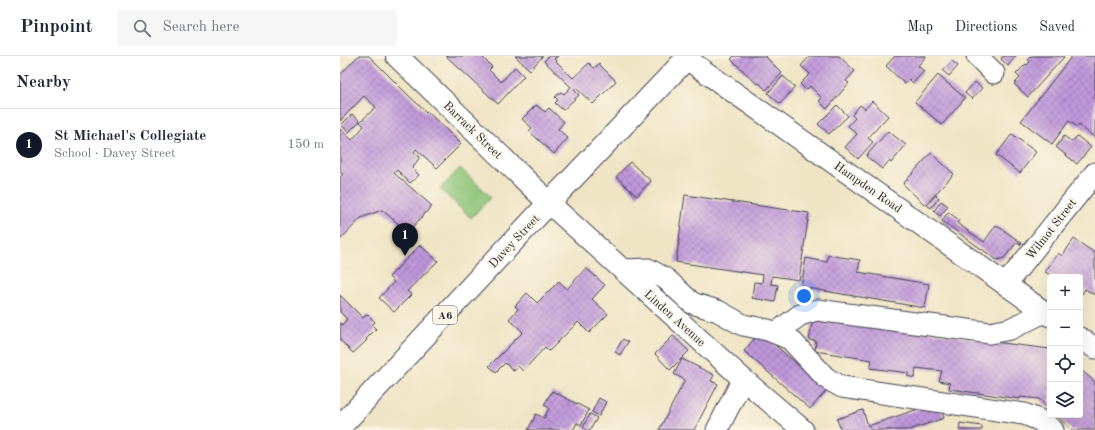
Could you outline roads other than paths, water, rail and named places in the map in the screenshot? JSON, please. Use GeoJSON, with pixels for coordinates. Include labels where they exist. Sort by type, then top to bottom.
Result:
{"type":"FeatureCollection","features":[{"type":"Feature","properties":{"kind":"main road","name":"Barrack Street"},"geometry":{"type":"LineString","coordinates":[[397,56],[549,203]]}},
{"type":"Feature","properties":{"kind":"main road","name":"Davey Street"},"geometry":{"type":"LineString","coordinates":[[340,427],[549,203],[688,58]]}},
{"type":"Feature","properties":{"kind":"street"},"geometry":{"type":"LineString","coordinates":[[977,56],[994,72]]}},
{"type":"Feature","properties":{"kind":"street","name":"Hampden Road"},"geometry":{"type":"LineString","coordinates":[[688,58],[1047,314]]}},
{"type":"Feature","properties":{"kind":"street","name":"Wilmot Street"},"geometry":{"type":"LineString","coordinates":[[1006,284],[1095,173]]}},
{"type":"Feature","properties":{"kind":"street","name":"Linden Avenue"},"geometry":{"type":"LineString","coordinates":[[549,203],[743,379],[803,430]]}},
{"type":"Feature","properties":{"kind":"street"},"geometry":{"type":"LineString","coordinates":[[623,270],[648,269],[666,280],[692,303],[718,311],[743,325],[768,330],[790,339],[826,378],[842,387],[1024,414],[1039,420],[1053,430]]}},
{"type":"Feature","properties":{"kind":"street"},"geometry":{"type":"LineString","coordinates":[[776,334],[800,315],[817,310],[990,333],[1010,329],[1047,314]]}},
{"type":"Feature","properties":{"kind":"street"},"geometry":{"type":"LineString","coordinates":[[1083,340],[1095,348]]}},
{"type":"Feature","properties":{"kind":"street"},"geometry":{"type":"LineString","coordinates":[[717,430],[743,379]]}},
{"type":"Feature","properties":{"kind":"place","name":"St Michael's Collegiate"},"geometry":{"type":"Point","coordinates":[405,256]}}]}
